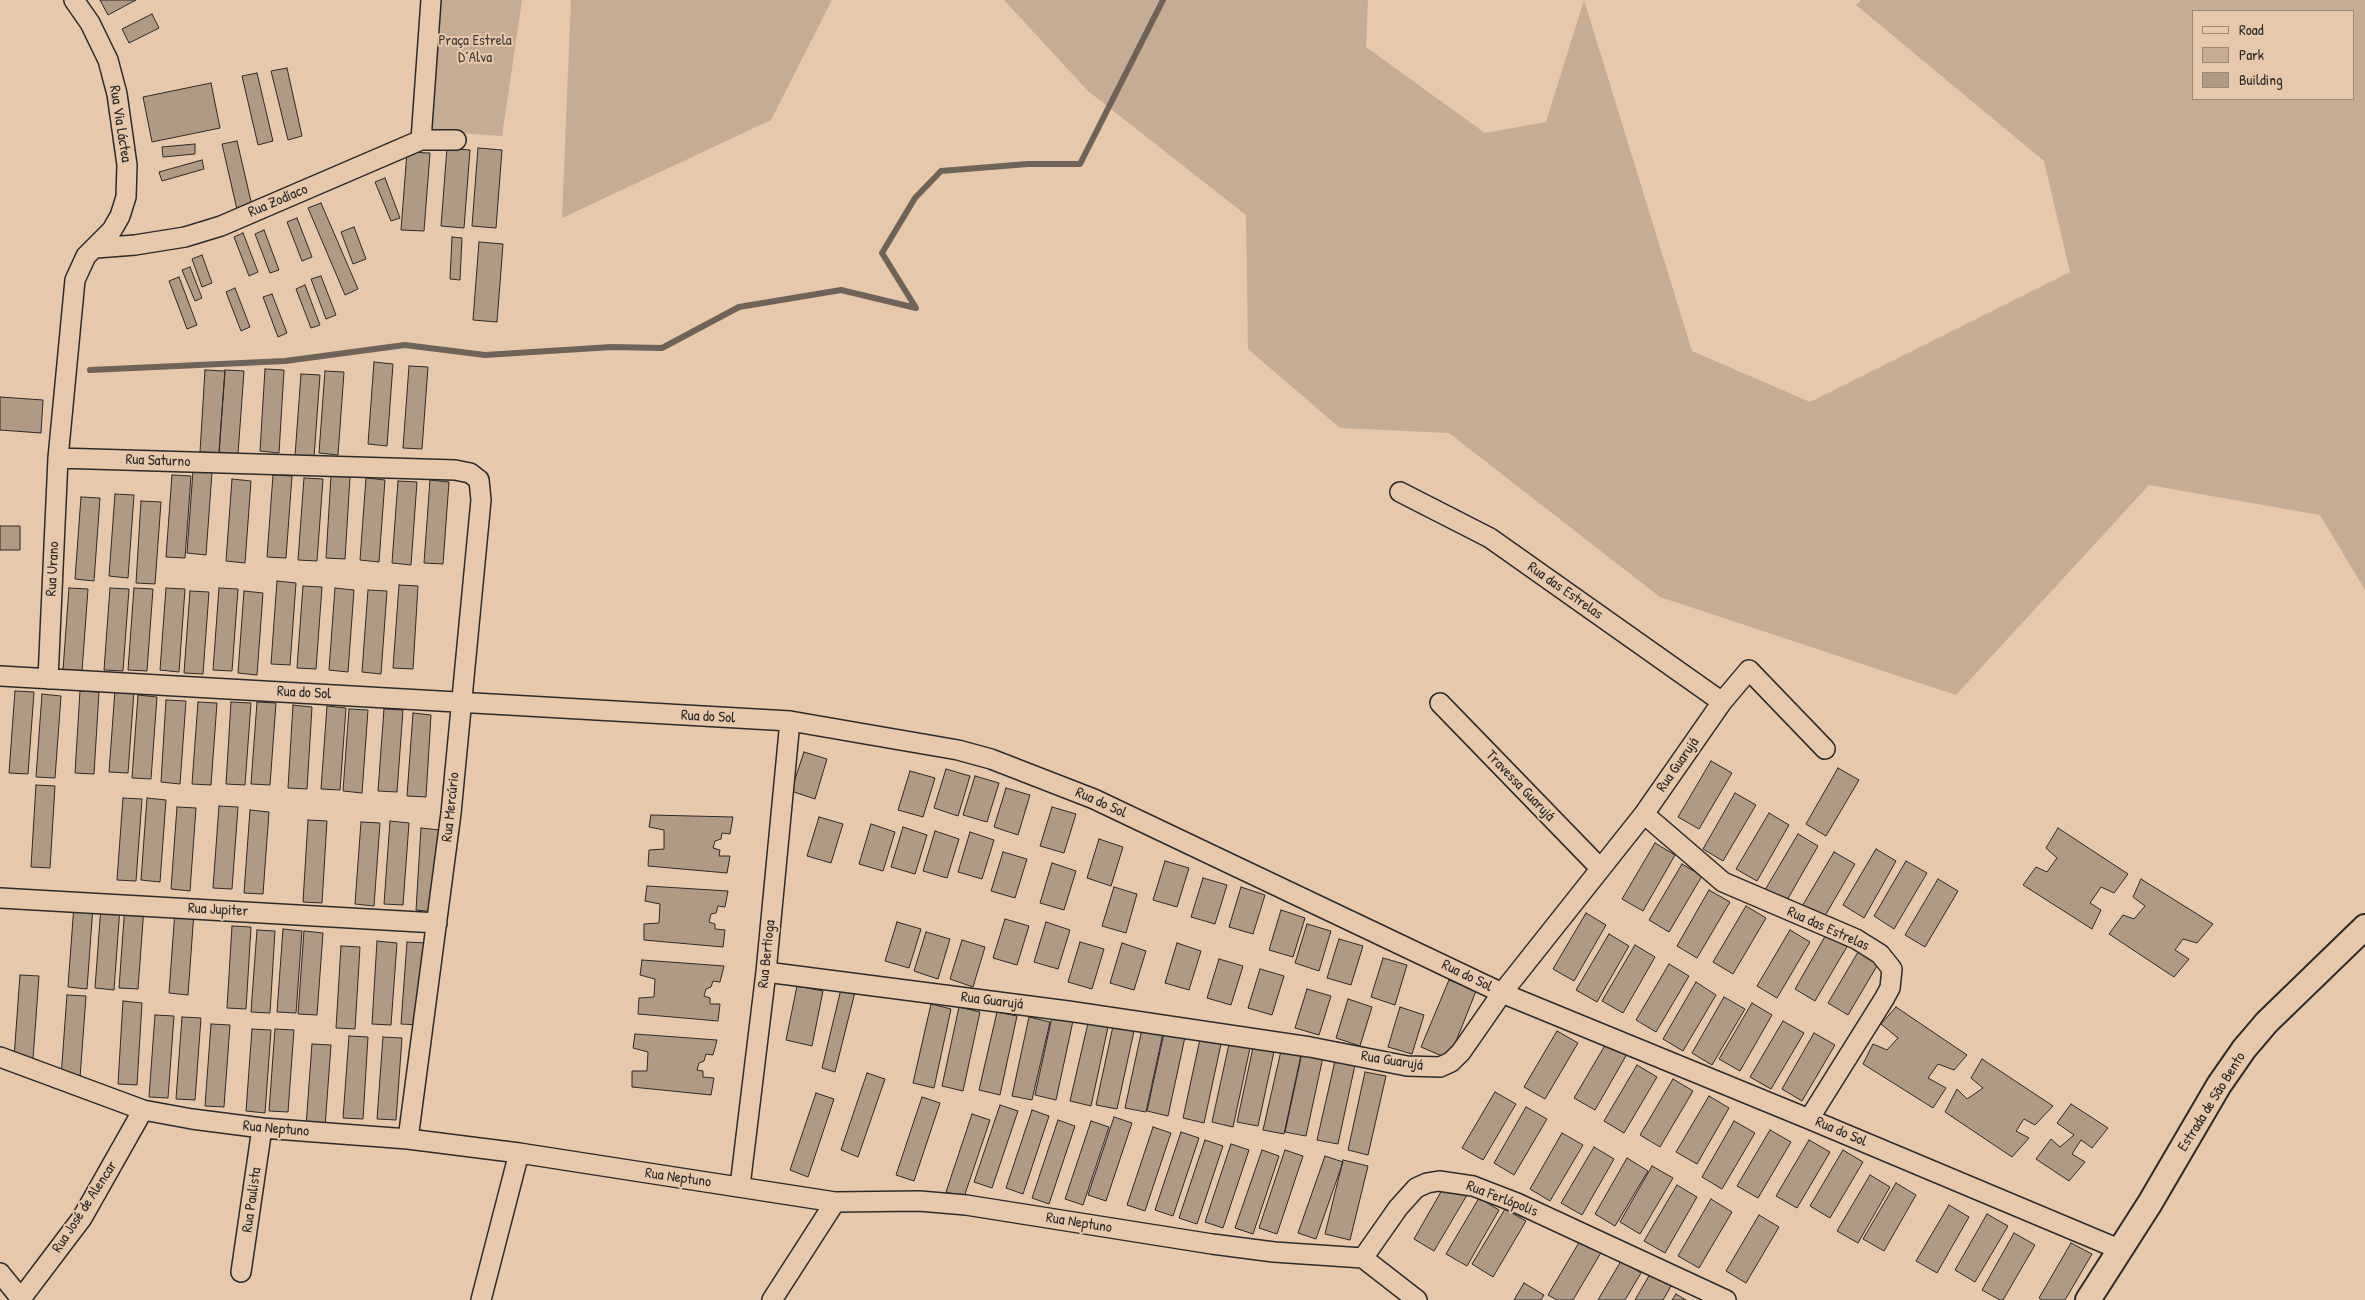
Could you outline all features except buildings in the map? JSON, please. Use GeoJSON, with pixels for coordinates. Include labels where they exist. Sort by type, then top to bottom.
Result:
{"type":"FeatureCollection","features":[{"type":"Feature","properties":{"kind":"street","name":"Rua Via Láctea"},"geometry":{"type":"LineString","coordinates":[[74,0],[90,23],[108,60],[117,94],[127,165],[126,197],[120,216],[96,248]]}},
{"type":"Feature","properties":{"kind":"street"},"geometry":{"type":"LineString","coordinates":[[421,140],[431,0]]}},
{"type":"Feature","properties":{"kind":"street","name":"Rua Zodíaco"},"geometry":{"type":"LineString","coordinates":[[96,248],[135,245],[185,237],[221,226],[421,140],[456,140]]}},
{"type":"Feature","properties":{"kind":"street"},"geometry":{"type":"LineString","coordinates":[[58,458],[75,280],[84,261],[96,248]]}},
{"type":"Feature","properties":{"kind":"street","name":"Rua Saturno"},"geometry":{"type":"LineString","coordinates":[[58,458],[455,470],[475,476]]}},
{"type":"Feature","properties":{"kind":"street","name":"Rua Urano"},"geometry":{"type":"LineString","coordinates":[[48,679],[58,458]]}},
{"type":"Feature","properties":{"kind":"street","name":"Rua Mercúrio"},"geometry":{"type":"LineString","coordinates":[[408,1139],[462,703],[465,646],[481,500],[481,486],[475,476]]}},
{"type":"Feature","properties":{"kind":"street","name":"Rua das Estrelas"},"geometry":{"type":"LineString","coordinates":[[1400,492],[1490,538],[1722,702]]}},
{"type":"Feature","properties":{"kind":"street","name":"Rua Guarujá"},"geometry":{"type":"LineString","coordinates":[[766,972],[1068,1011],[1310,1047],[1407,1066],[1432,1067],[1446,1065],[1461,1052],[1502,993],[1644,814],[1722,702],[1749,670],[1825,749]]}},
{"type":"Feature","properties":{"kind":"street","name":"Rua do Sol"},"geometry":{"type":"LineString","coordinates":[[0,676],[790,721],[958,750],[1037,776],[1094,798],[1502,993],[2122,1250]]}},
{"type":"Feature","properties":{"kind":"street","name":"Travessa Guarujá"},"geometry":{"type":"LineString","coordinates":[[1440,703],[1600,868]]}},
{"type":"Feature","properties":{"kind":"street","name":"Rua Bertioga"},"geometry":{"type":"LineString","coordinates":[[740,1186],[766,972],[790,721]]}},
{"type":"Feature","properties":{"kind":"street","name":"Rua das Estrelas"},"geometry":{"type":"LineString","coordinates":[[1644,814],[1723,882],[1856,939],[1880,954],[1892,969],[1890,988],[1884,999],[1809,1119]]}},
{"type":"Feature","properties":{"kind":"street","name":"Rua Jupiter"},"geometry":{"type":"LineString","coordinates":[[0,898],[436,923]]}},
{"type":"Feature","properties":{"kind":"street","name":"Estrada de São Bento"},"geometry":{"type":"LineString","coordinates":[[2088,1300],[2122,1250],[2219,1085],[2244,1049],[2267,1022],[2365,928]]}},
{"type":"Feature","properties":{"kind":"street","name":"Rua Neptuno"},"geometry":{"type":"LineString","coordinates":[[0,1057],[143,1110],[262,1128],[408,1139],[519,1153],[835,1202],[919,1201],[966,1205],[1274,1252],[1364,1258]]}},
{"type":"Feature","properties":{"kind":"street","name":"Rua José de Alencar"},"geometry":{"type":"LineString","coordinates":[[21,1299],[82,1218],[143,1110]]}},
{"type":"Feature","properties":{"kind":"street","name":"Rua Paulista"},"geometry":{"type":"LineString","coordinates":[[241,1272],[262,1128]]}},
{"type":"Feature","properties":{"kind":"street"},"geometry":{"type":"LineString","coordinates":[[481,1300],[519,1153]]}},
{"type":"Feature","properties":{"kind":"street","name":"Rua Ferlópolis"},"geometry":{"type":"LineString","coordinates":[[1364,1258],[1398,1208],[1416,1188],[1427,1182],[1450,1181],[1473,1186],[1517,1202],[1726,1300]]}},
{"type":"Feature","properties":{"kind":"street"},"geometry":{"type":"LineString","coordinates":[[772,1300],[835,1202]]}},
{"type":"Feature","properties":{"kind":"street"},"geometry":{"type":"LineString","coordinates":[[1364,1258],[1417,1300]]}},
{"type":"Feature","properties":{"kind":"street"},"geometry":{"type":"LineString","coordinates":[[0,1273],[21,1299]]}},
{"type":"Feature","properties":{"kind":"green space","name":"Praça Estrela D´Alva"},"geometry":{"type":"Polygon","coordinates":[[[439,0],[522,0],[502,136],[430,131],[439,0]]]}},
{"type":"Feature","properties":{"kind":"green space"},"geometry":{"type":"Polygon","coordinates":[[[571,0],[832,0],[771,120],[562,218],[571,0]]]}},
{"type":"Feature","properties":{"kind":"green space"},"geometry":{"type":"Polygon","coordinates":[[[1004,0],[1368,0],[1366,47],[1485,133],[1546,122],[1584,0],[1692,351],[1810,402],[2070,272],[2044,161],[1856,5],[1861,0],[2365,0],[2365,590],[2320,515],[2149,485],[1956,695],[1660,597],[1449,433],[1340,428],[1248,349],[1246,215],[1088,91],[1004,0]]]}},
{"type":"Feature","properties":{"kind":"waterway"},"geometry":{"type":"LineString","coordinates":[[90,370],[285,361],[405,345],[485,355],[612,347],[662,348],[739,307],[841,290],[916,308],[882,253],[915,198],[941,171],[1028,164],[1080,164],[1163,0]]}}]}
